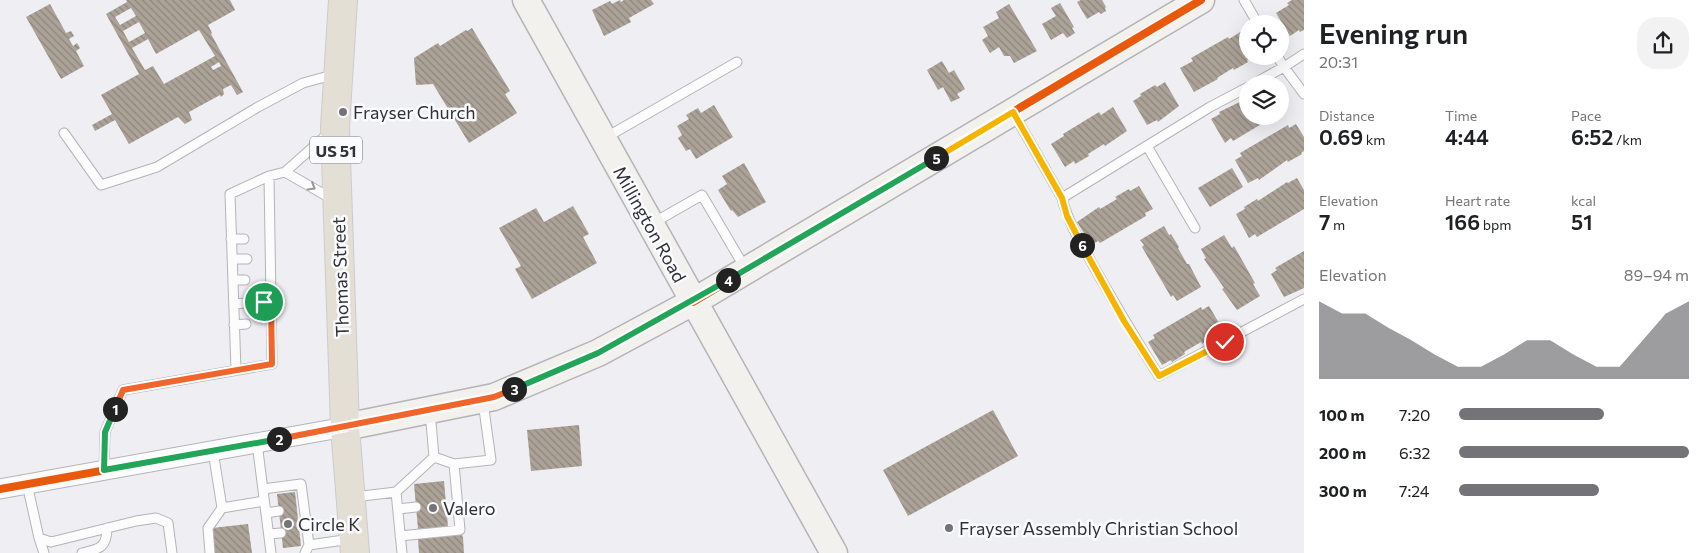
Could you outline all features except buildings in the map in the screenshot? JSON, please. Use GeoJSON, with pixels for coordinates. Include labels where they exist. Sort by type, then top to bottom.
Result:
{"type":"FeatureCollection","features":[{"type":"Feature","properties":{"kind":"highway","name":"Thomas Street"},"geometry":{"type":"LineString","coordinates":[[343,0],[335,127],[345,427],[355,546]]}},
{"type":"Feature","properties":{"kind":"main road","name":"Millington Road"},"geometry":{"type":"LineString","coordinates":[[526,0],[834,553]]}},
{"type":"Feature","properties":{"kind":"main road"},"geometry":{"type":"LineString","coordinates":[[345,427],[494,397],[598,353],[693,302],[1201,0]]}},
{"type":"Feature","properties":{"kind":"street"},"geometry":{"type":"LineString","coordinates":[[0,489],[345,427]]}},
{"type":"Feature","properties":{"kind":"lane"},"geometry":{"type":"LineString","coordinates":[[1244,0],[1253,15]]}},
{"type":"Feature","properties":{"kind":"lane"},"geometry":{"type":"LineString","coordinates":[[1269,75],[1304,54]]}},
{"type":"Feature","properties":{"kind":"lane"},"geometry":{"type":"LineString","coordinates":[[603,139],[737,62]]}},
{"type":"Feature","properties":{"kind":"lane"},"geometry":{"type":"LineString","coordinates":[[1284,67],[1304,94]]}},
{"type":"Feature","properties":{"kind":"lane"},"geometry":{"type":"LineString","coordinates":[[64,133],[101,185],[157,166],[303,83],[338,73]]}},
{"type":"Feature","properties":{"kind":"lane"},"geometry":{"type":"LineString","coordinates":[[1062,198],[1239,91]]}},
{"type":"Feature","properties":{"kind":"lane"},"geometry":{"type":"LineString","coordinates":[[1013,112],[1062,198],[1067,216],[1092,264],[1124,321],[1159,376],[1304,298]]}},
{"type":"Feature","properties":{"kind":"lane"},"geometry":{"type":"LineString","coordinates":[[236,370],[230,194],[269,176],[285,172],[335,127]]}},
{"type":"Feature","properties":{"kind":"lane"},"geometry":{"type":"LineString","coordinates":[[1146,146],[1195,228]]}},
{"type":"Feature","properties":{"kind":"lane"},"geometry":{"type":"LineString","coordinates":[[285,172],[338,203]]}},
{"type":"Feature","properties":{"kind":"lane"},"geometry":{"type":"LineString","coordinates":[[104,470],[105,432],[123,390],[272,364],[268,323],[265,238],[269,176]]}},
{"type":"Feature","properties":{"kind":"lane"},"geometry":{"type":"LineString","coordinates":[[651,225],[702,194],[746,270]]}},
{"type":"Feature","properties":{"kind":"lane"},"geometry":{"type":"LineString","coordinates":[[231,238],[244,238]]}},
{"type":"Feature","properties":{"kind":"lane"},"geometry":{"type":"LineString","coordinates":[[232,259],[247,259]]}},
{"type":"Feature","properties":{"kind":"lane"},"geometry":{"type":"LineString","coordinates":[[233,280],[245,280]]}},
{"type":"Feature","properties":{"kind":"lane"},"geometry":{"type":"LineString","coordinates":[[234,304],[246,303]]}},
{"type":"Feature","properties":{"kind":"lane"},"geometry":{"type":"LineString","coordinates":[[234,325],[246,324]]}},
{"type":"Feature","properties":{"kind":"lane"},"geometry":{"type":"LineString","coordinates":[[434,457],[454,464],[491,460],[483,399]]}},
{"type":"Feature","properties":{"kind":"lane"},"geometry":{"type":"LineString","coordinates":[[430,410],[434,457]]}},
{"type":"Feature","properties":{"kind":"lane"},"geometry":{"type":"LineString","coordinates":[[257,443],[271,553]]}},
{"type":"Feature","properties":{"kind":"lane"},"geometry":{"type":"LineString","coordinates":[[210,553],[208,528],[222,508],[213,451]]}},
{"type":"Feature","properties":{"kind":"lane"},"geometry":{"type":"LineString","coordinates":[[351,497],[396,492],[434,457]]}},
{"type":"Feature","properties":{"kind":"lane"},"geometry":{"type":"LineString","coordinates":[[400,536],[460,530],[454,464]]}},
{"type":"Feature","properties":{"kind":"lane"},"geometry":{"type":"LineString","coordinates":[[27,484],[38,538],[44,553]]}},
{"type":"Feature","properties":{"kind":"lane"},"geometry":{"type":"LineString","coordinates":[[263,489],[301,484],[300,508],[307,549],[355,546]]}},
{"type":"Feature","properties":{"kind":"lane"},"geometry":{"type":"LineString","coordinates":[[396,492],[402,553]]}},
{"type":"Feature","properties":{"kind":"lane"},"geometry":{"type":"LineString","coordinates":[[222,508],[264,501]]}},
{"type":"Feature","properties":{"kind":"lane"},"geometry":{"type":"LineString","coordinates":[[446,504],[457,502]]}},
{"type":"Feature","properties":{"kind":"lane"},"geometry":{"type":"LineString","coordinates":[[398,508],[416,507]]}},
{"type":"Feature","properties":{"kind":"lane"},"geometry":{"type":"LineString","coordinates":[[266,512],[279,510]]}},
{"type":"Feature","properties":{"kind":"lane"},"geometry":{"type":"LineString","coordinates":[[38,538],[51,542],[136,521],[156,518],[168,523],[172,553]]}},
{"type":"Feature","properties":{"kind":"lane"},"geometry":{"type":"LineString","coordinates":[[82,553],[100,548],[107,539],[107,528]]}},
{"type":"Feature","properties":{"kind":"lane"},"geometry":{"type":"LineString","coordinates":[[269,534],[281,533]]}},
{"type":"Feature","properties":{"kind":"cycle path"},"geometry":{"type":"LineString","coordinates":[[693,302],[1201,0]]}},
{"type":"Feature","properties":{"kind":"cycle path"},"geometry":{"type":"LineString","coordinates":[[0,489],[345,427]]}},
{"type":"Feature","properties":{"kind":"place","name":"Frayser Church"},"geometry":{"type":"Point","coordinates":[343,112]}},
{"type":"Feature","properties":{"kind":"place","name":"Valero"},"geometry":{"type":"Point","coordinates":[433,508]}},
{"type":"Feature","properties":{"kind":"place","name":"Circle K"},"geometry":{"type":"Point","coordinates":[288,524]}},
{"type":"Feature","properties":{"kind":"place","name":"Frayser Assembly Christian School"},"geometry":{"type":"Point","coordinates":[949,528]}},
{"type":"Feature","properties":{"kind":"route"},"geometry":{"type":"LineString","coordinates":[[264,302],[271,302],[272,364],[123,390],[105,432],[104,470],[345,427],[494,397],[598,353],[693,302],[1013,112],[1062,198],[1067,216],[1092,264],[1124,321],[1159,376],[1225,342]]}}]}
